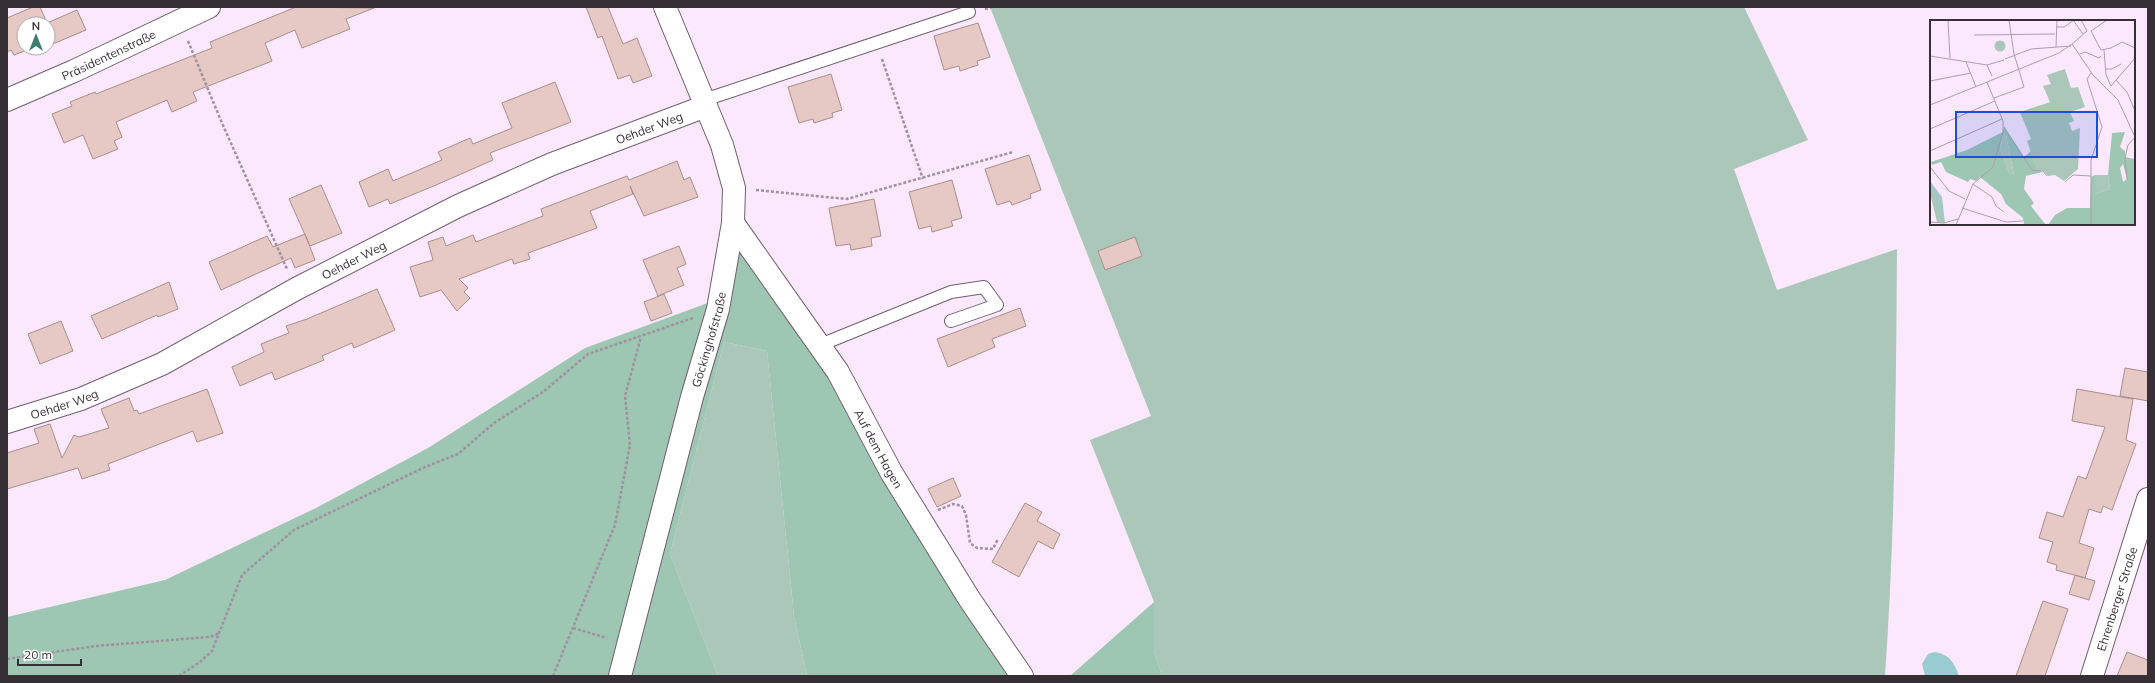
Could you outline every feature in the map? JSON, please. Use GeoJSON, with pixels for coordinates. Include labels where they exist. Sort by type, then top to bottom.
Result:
{"type":"FeatureCollection","features":[{"type":"Feature","properties":{"kind":"street","name":"Präsidentenstraße"},"geometry":{"type":"LineString","coordinates":[[7,100],[180,22],[209,7]]}},
{"type":"Feature","properties":{"kind":"street","name":"Göckinghofstraße"},"geometry":{"type":"LineString","coordinates":[[620,676],[692,397],[718,309],[733,223],[734,188],[722,145],[665,7]]}},
{"type":"Feature","properties":{"kind":"street","name":"Oehder Weg"},"geometry":{"type":"LineString","coordinates":[[7,422],[81,399],[162,364],[296,289],[458,206],[552,164],[705,103]]}},
{"type":"Feature","properties":{"kind":"street","name":"Auf dem Hagen"},"geometry":{"type":"LineString","coordinates":[[733,223],[838,372],[891,472],[970,600],[1022,676]]}},
{"type":"Feature","properties":{"kind":"street","name":"Ehrenberger Straße"},"geometry":{"type":"LineString","coordinates":[[2092,676],[2148,499]]}},
{"type":"Feature","properties":{"kind":"lane"},"geometry":{"type":"LineString","coordinates":[[705,103],[970,12]]}},
{"type":"Feature","properties":{"kind":"lane"},"geometry":{"type":"LineString","coordinates":[[820,345],[951,292],[984,286],[997,305],[951,321]]}},
{"type":"Feature","properties":{"kind":"path"},"geometry":{"type":"LineString","coordinates":[[180,22],[222,123],[296,289]]}},
{"type":"Feature","properties":{"kind":"path"},"geometry":{"type":"LineString","coordinates":[[877,44],[923,179]]}},
{"type":"Feature","properties":{"kind":"path"},"geometry":{"type":"LineString","coordinates":[[734,188],[847,199],[923,179],[1013,152]]}},
{"type":"Feature","properties":{"kind":"path"},"geometry":{"type":"LineString","coordinates":[[179,676],[200,662],[212,651],[242,575],[294,530],[425,467],[458,454],[494,423],[543,392],[588,354],[641,337],[718,309]]}},
{"type":"Feature","properties":{"kind":"path"},"geometry":{"type":"LineString","coordinates":[[553,676],[615,525],[630,445],[625,396],[641,337]]}},
{"type":"Feature","properties":{"kind":"path"},"geometry":{"type":"LineString","coordinates":[[953,504],[962,506],[966,515],[970,543],[977,548],[993,549],[998,539]]}},
{"type":"Feature","properties":{"kind":"path"},"geometry":{"type":"LineString","coordinates":[[573,628],[629,645]]}},
{"type":"Feature","properties":{"kind":"path"},"geometry":{"type":"LineString","coordinates":[[7,659],[96,646],[209,637],[216,635],[221,629]]}},
{"type":"Feature","properties":{"kind":"shaded area"},"geometry":{"type":"Polygon","coordinates":[[[990,7],[1744,7],[1808,140],[1734,169],[1777,290],[1897,249],[1893,516],[1885,676],[1162,676],[1154,651],[1154,602],[1090,440],[1151,416],[990,7]]]}},
{"type":"Feature","properties":{"kind":"shaded area"},"geometry":{"type":"Polygon","coordinates":[[[740,231],[950,562],[1027,676],[807,676],[794,616],[767,351],[724,342],[670,554],[718,676],[7,676],[7,617],[165,580],[316,508],[428,448],[585,348],[716,300],[740,231]]]}},
{"type":"Feature","properties":{"kind":"shaded area"},"geometry":{"type":"Polygon","coordinates":[[[724,342],[767,351],[794,616],[807,676],[718,676],[670,554],[724,342]]]}},
{"type":"Feature","properties":{"kind":"shaded area"},"geometry":{"type":"Polygon","coordinates":[[[1154,602],[1154,651],[1162,676],[1070,676],[1154,602]]]}},
{"type":"Feature","properties":{"kind":"shaded area"},"geometry":{"type":"Polygon","coordinates":[[[1934,652],[1947,657],[1953,663],[1959,676],[1925,676],[1922,664],[1928,654],[1934,652]]]}},
{"type":"Feature","properties":{"kind":"building"},"geometry":{"type":"Polygon","coordinates":[[[33,7],[40,7],[44,16],[16,16],[16,54],[14,55],[11,50],[7,52],[7,18],[33,7]]]}},
{"type":"Feature","properties":{"kind":"building"},"geometry":{"type":"Polygon","coordinates":[[[296,7],[374,8],[346,19],[350,29],[302,48],[295,30],[265,43],[272,61],[193,92],[197,101],[172,112],[167,100],[116,122],[122,137],[114,141],[118,149],[93,159],[83,135],[64,143],[52,114],[72,106],[70,102],[95,92],[96,94],[212,48],[210,42],[296,7]]]}},
{"type":"Feature","properties":{"kind":"building"},"geometry":{"type":"Polygon","coordinates":[[[586,7],[608,7],[623,44],[637,38],[652,76],[633,83],[630,75],[618,79],[602,36],[598,38],[586,7]]]}},
{"type":"Feature","properties":{"kind":"building"},"geometry":{"type":"Polygon","coordinates":[[[77,10],[86,30],[56,43],[56,19],[77,10]]]}},
{"type":"Feature","properties":{"kind":"building"},"geometry":{"type":"Polygon","coordinates":[[[978,23],[990,57],[977,61],[978,65],[960,71],[959,66],[944,70],[934,36],[978,23]]]}},
{"type":"Feature","properties":{"kind":"building"},"geometry":{"type":"Polygon","coordinates":[[[831,74],[842,110],[832,113],[833,117],[814,123],[813,119],[799,123],[788,87],[831,74]]]}},
{"type":"Feature","properties":{"kind":"building"},"geometry":{"type":"Polygon","coordinates":[[[555,82],[571,122],[490,153],[493,160],[436,185],[390,204],[388,199],[369,207],[359,182],[388,169],[393,181],[442,160],[438,152],[470,138],[473,144],[512,128],[502,103],[555,82]]]}},
{"type":"Feature","properties":{"kind":"building"},"geometry":{"type":"Polygon","coordinates":[[[1029,155],[1041,190],[1030,194],[1031,198],[1012,205],[1010,201],[997,205],[985,169],[1029,155]]]}},
{"type":"Feature","properties":{"kind":"building"},"geometry":{"type":"Polygon","coordinates":[[[677,161],[684,180],[690,177],[698,197],[644,216],[630,186],[633,194],[590,211],[597,228],[528,253],[530,259],[514,264],[512,259],[459,279],[468,288],[464,292],[470,298],[457,311],[441,290],[420,297],[410,267],[433,260],[428,242],[443,237],[446,246],[473,235],[476,242],[543,216],[541,209],[627,176],[629,180],[677,161]]]}},
{"type":"Feature","properties":{"kind":"building"},"geometry":{"type":"Polygon","coordinates":[[[952,180],[962,218],[951,221],[953,226],[932,232],[931,226],[919,229],[909,192],[952,180]]]}},
{"type":"Feature","properties":{"kind":"building"},"geometry":{"type":"Polygon","coordinates":[[[321,185],[342,233],[310,246],[289,199],[321,185]]]}},
{"type":"Feature","properties":{"kind":"building"},"geometry":{"type":"Polygon","coordinates":[[[874,199],[881,236],[871,238],[872,246],[851,250],[850,244],[836,246],[829,208],[874,199]]]}},
{"type":"Feature","properties":{"kind":"building"},"geometry":{"type":"Polygon","coordinates":[[[305,234],[315,260],[295,268],[291,258],[221,290],[209,262],[267,236],[273,247],[305,234]]]}},
{"type":"Feature","properties":{"kind":"building"},"geometry":{"type":"Polygon","coordinates":[[[1135,237],[1142,256],[1105,270],[1098,251],[1135,237]]]}},
{"type":"Feature","properties":{"kind":"building"},"geometry":{"type":"Polygon","coordinates":[[[679,246],[686,264],[677,268],[684,285],[658,296],[643,260],[679,246]]]}},
{"type":"Feature","properties":{"kind":"building"},"geometry":{"type":"Polygon","coordinates":[[[169,282],[178,309],[158,317],[157,315],[102,339],[91,316],[169,282]]]}},
{"type":"Feature","properties":{"kind":"building"},"geometry":{"type":"Polygon","coordinates":[[[377,289],[395,330],[354,348],[352,343],[322,356],[324,360],[275,380],[272,372],[240,386],[232,367],[264,352],[261,344],[289,333],[286,326],[307,319],[377,289]]]}},
{"type":"Feature","properties":{"kind":"building"},"geometry":{"type":"Polygon","coordinates":[[[664,294],[672,313],[651,321],[644,302],[664,294]]]}},
{"type":"Feature","properties":{"kind":"building"},"geometry":{"type":"Polygon","coordinates":[[[1020,308],[1026,326],[992,339],[995,347],[948,367],[937,339],[1020,308]]]}},
{"type":"Feature","properties":{"kind":"building"},"geometry":{"type":"Polygon","coordinates":[[[61,321],[73,351],[40,364],[28,334],[61,321]]]}},
{"type":"Feature","properties":{"kind":"building"},"geometry":{"type":"Polygon","coordinates":[[[2125,368],[2148,372],[2148,401],[2120,396],[2125,368]]]}},
{"type":"Feature","properties":{"kind":"building"},"geometry":{"type":"Polygon","coordinates":[[[207,389],[223,433],[197,442],[193,431],[108,464],[110,470],[82,479],[78,468],[7,489],[7,453],[39,443],[34,429],[50,424],[62,458],[74,435],[79,437],[109,428],[101,409],[129,398],[134,411],[137,410],[139,414],[207,389]]]}},
{"type":"Feature","properties":{"kind":"building"},"geometry":{"type":"Polygon","coordinates":[[[2077,389],[2133,399],[2126,440],[2136,444],[2112,510],[2103,506],[2101,513],[2089,509],[2079,543],[2094,548],[2085,578],[2056,570],[2057,565],[2047,562],[2053,542],[2039,538],[2047,512],[2063,517],[2078,476],[2086,479],[2105,427],[2072,421],[2077,389]]]}},
{"type":"Feature","properties":{"kind":"building"},"geometry":{"type":"Polygon","coordinates":[[[953,478],[961,496],[937,507],[928,489],[953,478]]]}},
{"type":"Feature","properties":{"kind":"building"},"geometry":{"type":"Polygon","coordinates":[[[1025,503],[1042,512],[1037,521],[1060,534],[1053,549],[1038,541],[1019,577],[992,562],[1025,503]]]}},
{"type":"Feature","properties":{"kind":"building"},"geometry":{"type":"Polygon","coordinates":[[[2075,575],[2095,581],[2089,600],[2069,594],[2075,575]]]}},
{"type":"Feature","properties":{"kind":"building"},"geometry":{"type":"Polygon","coordinates":[[[2043,601],[2068,609],[2045,676],[2016,676],[2043,601]]]}},
{"type":"Feature","properties":{"kind":"building"},"geometry":{"type":"Polygon","coordinates":[[[2127,652],[2148,660],[2148,676],[2117,676],[2127,652]]]}}]}
